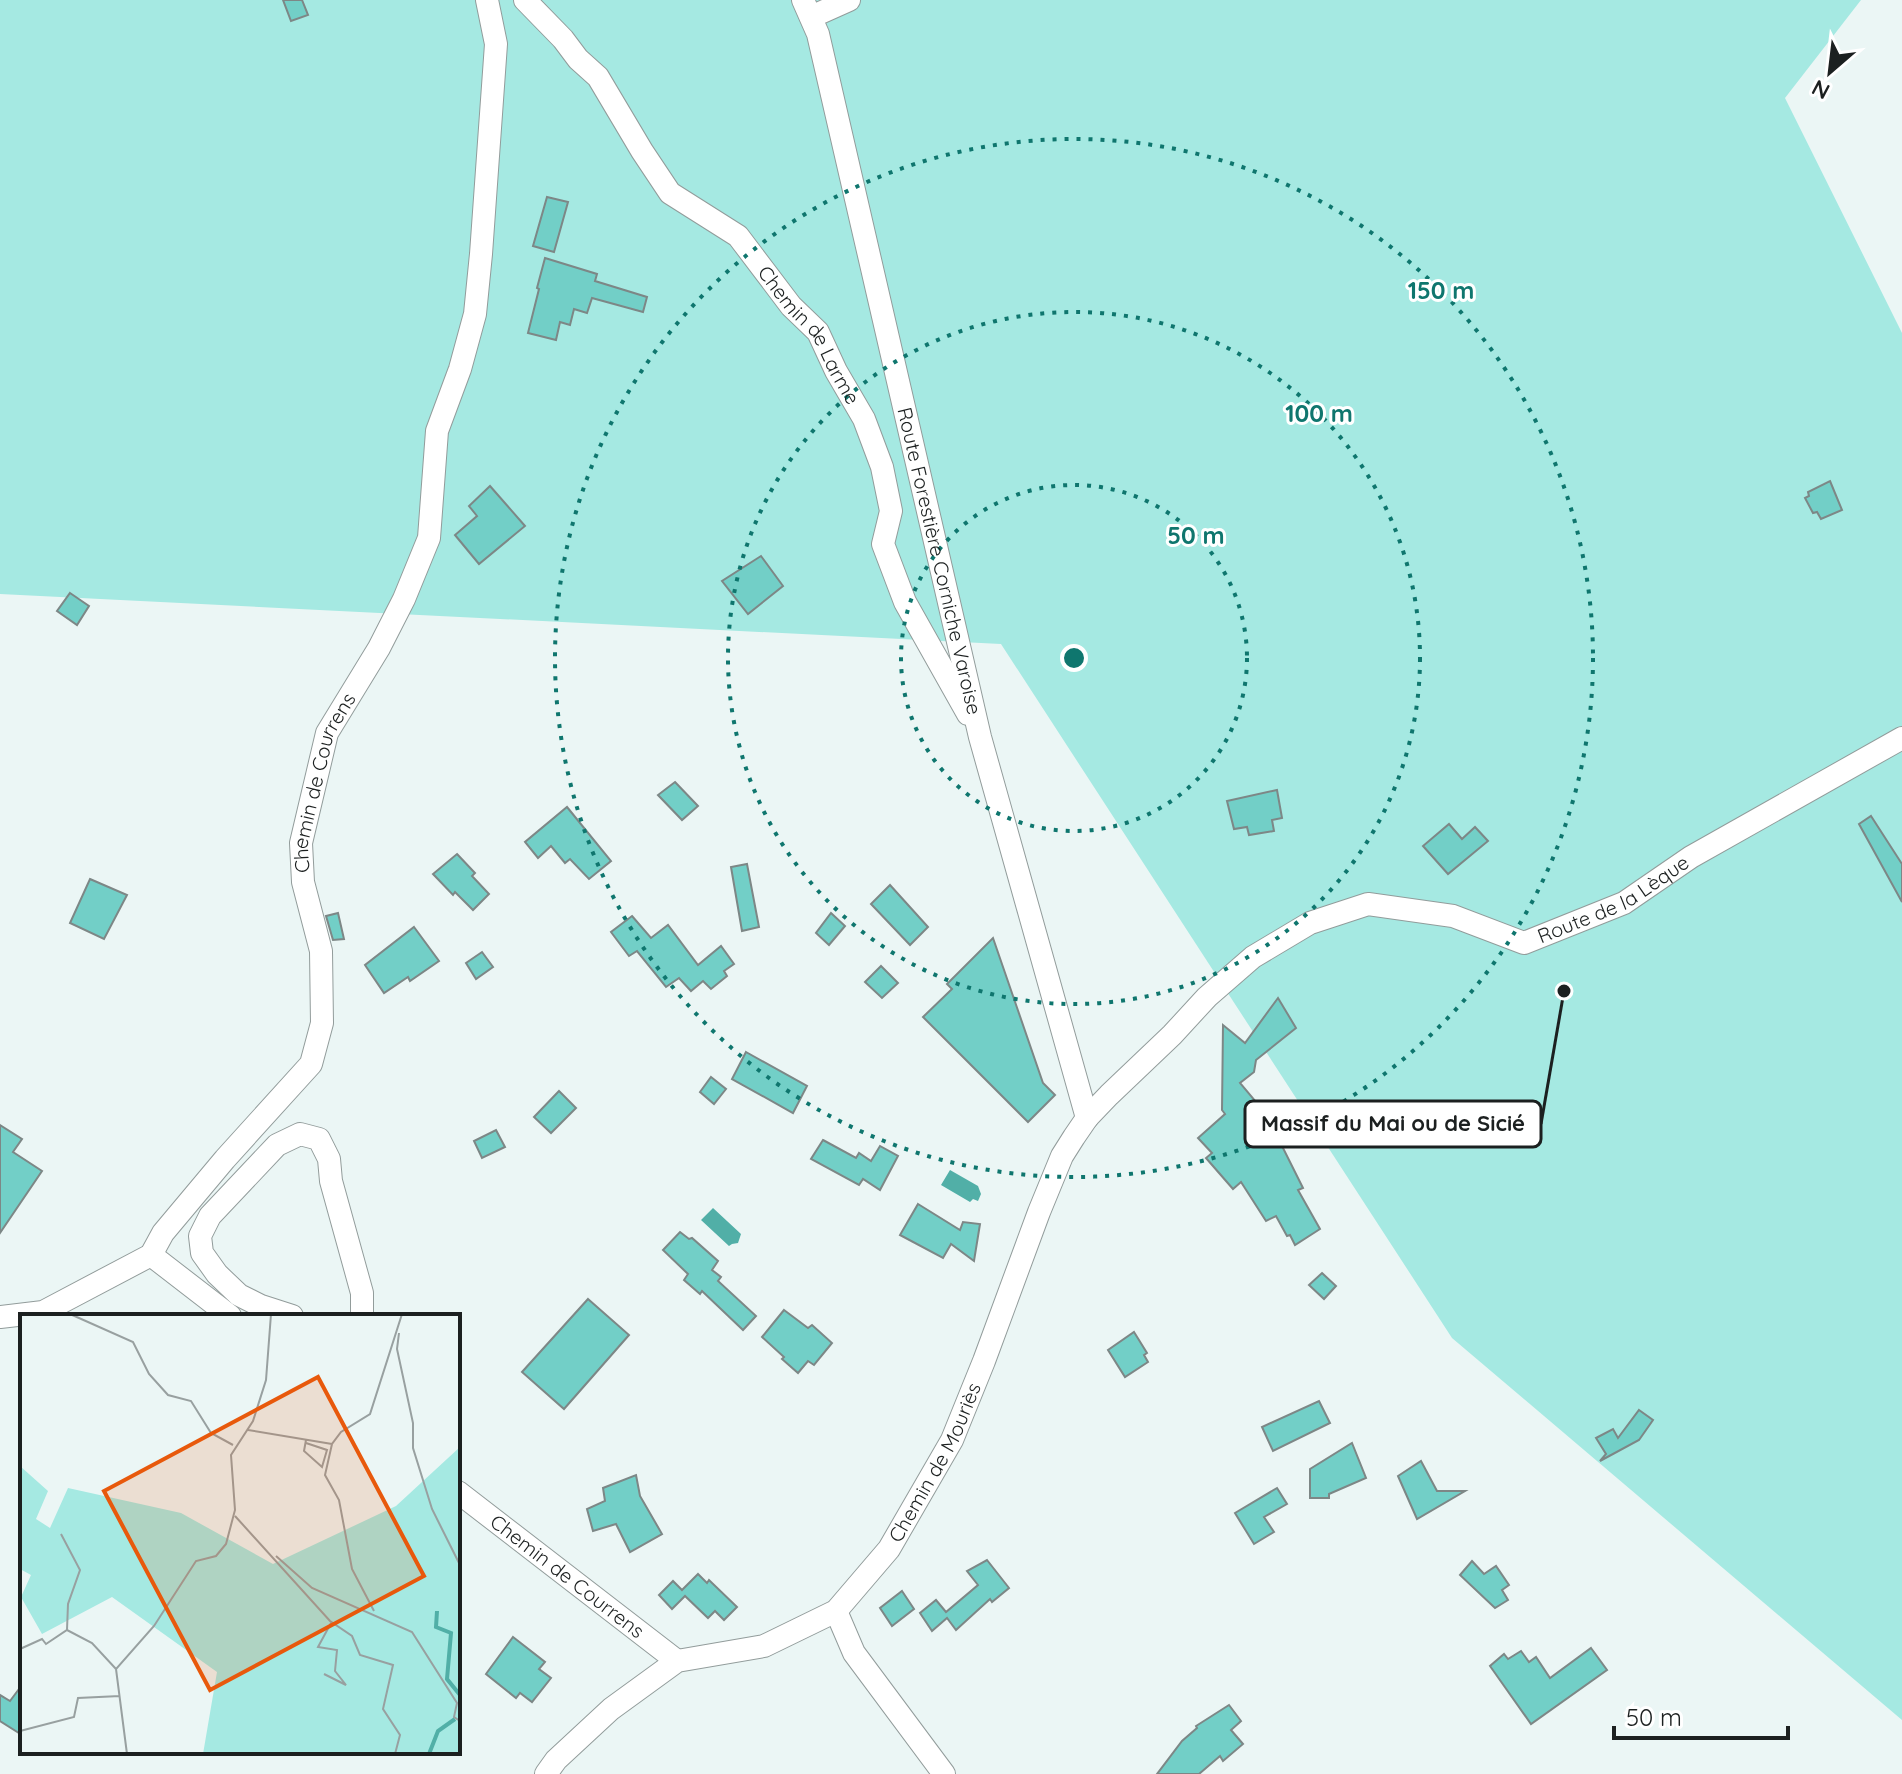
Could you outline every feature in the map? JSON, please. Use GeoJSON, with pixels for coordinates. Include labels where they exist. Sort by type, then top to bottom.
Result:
{"type":"FeatureCollection","features":[{"type":"Feature","properties":{"kind":"street","name":"Chemin de Courrens"},"geometry":{"type":"LineString","coordinates":[[26,1314],[43,1312],[151,1255],[163,1233],[311,1064],[322,1023],[321,951],[303,882],[301,843],[327,733],[379,648],[404,599],[429,538],[437,431],[460,369],[475,314],[496,44],[487,0]]}},
{"type":"Feature","properties":{"kind":"street","name":"Chemin de Larme"},"geometry":{"type":"LineString","coordinates":[[525,0],[598,77],[670,193],[738,236],[791,306],[818,332],[864,419],[882,467],[891,511],[883,544],[905,602],[980,737]]}},
{"type":"Feature","properties":{"kind":"street"},"geometry":{"type":"LineString","coordinates":[[807,9],[849,0]]}},
{"type":"Feature","properties":{"kind":"street","name":"Route Forestière Corniche Varoise"},"geometry":{"type":"LineString","coordinates":[[807,9],[818,34],[980,737],[1087,1118]]}},
{"type":"Feature","properties":{"kind":"street","name":"Route de la Lèque"},"geometry":{"type":"LineString","coordinates":[[1087,1118],[1207,997],[1253,957],[1310,923],[1368,904],[1453,916],[1524,943],[1624,903],[1691,857],[1902,738]]}},
{"type":"Feature","properties":{"kind":"street","name":"Chemin de Mouriès"},"geometry":{"type":"LineString","coordinates":[[836,1611],[889,1549],[952,1440],[1062,1156],[1087,1118]]}},
{"type":"Feature","properties":{"kind":"street"},"geometry":{"type":"LineString","coordinates":[[286,1314],[239,1295],[217,1274],[202,1253],[200,1236],[210,1216],[277,1145],[300,1134],[319,1139],[329,1159],[331,1181],[362,1293],[362,1314]]}},
{"type":"Feature","properties":{"kind":"street"},"geometry":{"type":"LineString","coordinates":[[151,1255],[227,1314]]}},
{"type":"Feature","properties":{"kind":"street","name":"Chemin de Courrens"},"geometry":{"type":"LineString","coordinates":[[0,1317],[20,1315]]}},
{"type":"Feature","properties":{"kind":"street","name":"Chemin de Courrens"},"geometry":{"type":"LineString","coordinates":[[460,1494],[677,1661]]}},
{"type":"Feature","properties":{"kind":"street"},"geometry":{"type":"LineString","coordinates":[[546,1774],[556,1760],[611,1709],[677,1661],[764,1646],[836,1611],[854,1653],[944,1774]]}},
{"type":"Feature","properties":{"kind":"shaded area"},"geometry":{"type":"Polygon","coordinates":[[[0,0],[1861,0],[1785,98],[1902,333],[1902,1720],[1452,1338],[1001,644],[0,594],[0,0]]]}},
{"type":"Feature","properties":{"kind":"shaded area"},"geometry":{"type":"Polygon","coordinates":[[[950,1170],[978,1186],[981,1194],[978,1201],[973,1199],[970,1202],[941,1185],[950,1170]]]}},
{"type":"Feature","properties":{"kind":"shaded area"},"geometry":{"type":"Polygon","coordinates":[[[713,1208],[741,1234],[738,1243],[729,1246],[701,1220],[713,1208]]]}},
{"type":"Feature","properties":{"kind":"building"},"geometry":{"type":"Polygon","coordinates":[[[283,0],[302,0],[308,15],[291,21],[283,0]]]}},
{"type":"Feature","properties":{"kind":"building"},"geometry":{"type":"Polygon","coordinates":[[[547,197],[568,202],[554,252],[533,246],[547,197]]]}},
{"type":"Feature","properties":{"kind":"building"},"geometry":{"type":"Polygon","coordinates":[[[545,258],[597,274],[595,281],[647,297],[643,312],[592,298],[587,313],[574,309],[570,325],[560,322],[556,340],[528,333],[545,258]]]}},
{"type":"Feature","properties":{"kind":"building"},"geometry":{"type":"Polygon","coordinates":[[[1830,481],[1842,510],[1821,519],[1817,512],[1813,513],[1805,498],[1809,496],[1808,492],[1830,481]]]}},
{"type":"Feature","properties":{"kind":"building"},"geometry":{"type":"Polygon","coordinates":[[[490,486],[525,526],[479,564],[455,535],[477,516],[469,506],[490,486]]]}},
{"type":"Feature","properties":{"kind":"building"},"geometry":{"type":"Polygon","coordinates":[[[761,556],[783,586],[748,614],[722,581],[761,556]]]}},
{"type":"Feature","properties":{"kind":"building"},"geometry":{"type":"Polygon","coordinates":[[[70,593],[89,606],[77,625],[57,611],[70,593]]]}},
{"type":"Feature","properties":{"kind":"building"},"geometry":{"type":"Polygon","coordinates":[[[675,782],[698,806],[682,820],[658,795],[675,782]]]}},
{"type":"Feature","properties":{"kind":"building"},"geometry":{"type":"Polygon","coordinates":[[[1277,790],[1282,818],[1272,820],[1274,831],[1249,835],[1247,827],[1234,829],[1227,801],[1277,790]]]}},
{"type":"Feature","properties":{"kind":"building"},"geometry":{"type":"Polygon","coordinates":[[[567,807],[611,861],[589,879],[570,859],[565,863],[551,846],[538,858],[525,842],[567,807]]]}},
{"type":"Feature","properties":{"kind":"building"},"geometry":{"type":"Polygon","coordinates":[[[1871,816],[1902,864],[1902,902],[1859,824],[1871,816]]]}},
{"type":"Feature","properties":{"kind":"building"},"geometry":{"type":"Polygon","coordinates":[[[1449,824],[1462,839],[1475,827],[1488,841],[1448,874],[1423,846],[1449,824]]]}},
{"type":"Feature","properties":{"kind":"building"},"geometry":{"type":"Polygon","coordinates":[[[457,854],[489,894],[473,910],[433,874],[457,854]]]}},
{"type":"Feature","properties":{"kind":"building"},"geometry":{"type":"Polygon","coordinates":[[[747,864],[759,927],[742,931],[731,867],[747,864]]]}},
{"type":"Feature","properties":{"kind":"building"},"geometry":{"type":"Polygon","coordinates":[[[90,879],[127,895],[104,939],[70,923],[90,879]]]}},
{"type":"Feature","properties":{"kind":"building"},"geometry":{"type":"Polygon","coordinates":[[[890,885],[928,927],[910,945],[871,904],[890,885]]]}},
{"type":"Feature","properties":{"kind":"building"},"geometry":{"type":"Polygon","coordinates":[[[338,913],[344,939],[333,940],[326,916],[338,913]]]}},
{"type":"Feature","properties":{"kind":"building"},"geometry":{"type":"Polygon","coordinates":[[[831,913],[845,926],[829,945],[816,933],[831,913]]]}},
{"type":"Feature","properties":{"kind":"building"},"geometry":{"type":"Polygon","coordinates":[[[632,916],[651,938],[668,925],[698,965],[721,946],[734,964],[724,971],[727,976],[711,989],[703,981],[691,991],[679,978],[666,987],[637,951],[629,956],[611,932],[632,916]]]}},
{"type":"Feature","properties":{"kind":"building"},"geometry":{"type":"Polygon","coordinates":[[[414,927],[439,961],[410,981],[408,977],[384,993],[365,965],[414,927]]]}},
{"type":"Feature","properties":{"kind":"building"},"geometry":{"type":"Polygon","coordinates":[[[993,938],[1043,1083],[1055,1095],[1028,1122],[923,1017],[952,989],[947,984],[993,938]]]}},
{"type":"Feature","properties":{"kind":"building"},"geometry":{"type":"Polygon","coordinates":[[[482,952],[493,967],[476,979],[466,963],[482,952]]]}},
{"type":"Feature","properties":{"kind":"building"},"geometry":{"type":"Polygon","coordinates":[[[881,966],[898,983],[882,998],[865,982],[881,966]]]}},
{"type":"Feature","properties":{"kind":"building"},"geometry":{"type":"Polygon","coordinates":[[[1278,998],[1296,1028],[1256,1060],[1254,1072],[1240,1083],[1288,1140],[1282,1146],[1303,1188],[1298,1190],[1320,1229],[1295,1245],[1276,1216],[1266,1221],[1241,1182],[1233,1189],[1206,1158],[1212,1153],[1198,1138],[1225,1114],[1222,1110],[1223,1025],[1245,1043],[1278,998]]]}},
{"type":"Feature","properties":{"kind":"building"},"geometry":{"type":"Polygon","coordinates":[[[746,1052],[807,1086],[793,1113],[732,1079],[746,1052]]]}},
{"type":"Feature","properties":{"kind":"building"},"geometry":{"type":"Polygon","coordinates":[[[711,1077],[726,1089],[714,1104],[700,1092],[711,1077]]]}},
{"type":"Feature","properties":{"kind":"building"},"geometry":{"type":"Polygon","coordinates":[[[559,1091],[576,1108],[551,1133],[534,1117],[559,1091]]]}},
{"type":"Feature","properties":{"kind":"building"},"geometry":{"type":"Polygon","coordinates":[[[0,1125],[22,1139],[13,1152],[42,1171],[0,1233],[0,1125]]]}},
{"type":"Feature","properties":{"kind":"building"},"geometry":{"type":"Polygon","coordinates":[[[496,1130],[505,1147],[482,1158],[474,1141],[496,1130]]]}},
{"type":"Feature","properties":{"kind":"building"},"geometry":{"type":"Polygon","coordinates":[[[823,1140],[856,1158],[859,1153],[871,1161],[880,1146],[898,1156],[880,1190],[863,1179],[859,1185],[811,1159],[823,1140]]]}},
{"type":"Feature","properties":{"kind":"building"},"geometry":{"type":"Polygon","coordinates":[[[918,1204],[960,1230],[963,1222],[980,1224],[974,1261],[951,1244],[943,1258],[900,1235],[918,1204]]]}},
{"type":"Feature","properties":{"kind":"building"},"geometry":{"type":"Polygon","coordinates":[[[680,1232],[692,1238],[718,1261],[712,1270],[721,1277],[718,1281],[756,1316],[743,1330],[702,1291],[700,1294],[684,1280],[688,1274],[663,1250],[680,1232]]]}},
{"type":"Feature","properties":{"kind":"building"},"geometry":{"type":"Polygon","coordinates":[[[1322,1273],[1336,1286],[1324,1299],[1309,1285],[1322,1273]]]}},
{"type":"Feature","properties":{"kind":"building"},"geometry":{"type":"Polygon","coordinates":[[[588,1299],[629,1335],[564,1409],[522,1372],[588,1299]]]}},
{"type":"Feature","properties":{"kind":"building"},"geometry":{"type":"Polygon","coordinates":[[[784,1310],[808,1328],[812,1325],[832,1343],[814,1365],[808,1361],[798,1373],[762,1337],[784,1310]]]}},
{"type":"Feature","properties":{"kind":"building"},"geometry":{"type":"Polygon","coordinates":[[[1134,1332],[1147,1353],[1144,1355],[1148,1362],[1125,1377],[1108,1350],[1134,1332]]]}},
{"type":"Feature","properties":{"kind":"building"},"geometry":{"type":"Polygon","coordinates":[[[1319,1401],[1330,1423],[1273,1451],[1262,1427],[1319,1401]]]}},
{"type":"Feature","properties":{"kind":"building"},"geometry":{"type":"Polygon","coordinates":[[[1639,1410],[1653,1420],[1639,1440],[1600,1461],[1606,1454],[1596,1438],[1613,1429],[1618,1438],[1639,1410]]]}},
{"type":"Feature","properties":{"kind":"building"},"geometry":{"type":"Polygon","coordinates":[[[1352,1443],[1366,1478],[1329,1494],[1329,1498],[1310,1498],[1310,1469],[1352,1443]]]}},
{"type":"Feature","properties":{"kind":"building"},"geometry":{"type":"Polygon","coordinates":[[[1421,1461],[1437,1491],[1465,1491],[1417,1519],[1398,1476],[1421,1461]]]}},
{"type":"Feature","properties":{"kind":"building"},"geometry":{"type":"Polygon","coordinates":[[[636,1475],[640,1496],[662,1534],[630,1552],[616,1524],[593,1531],[587,1509],[605,1501],[603,1488],[636,1475]]]}},
{"type":"Feature","properties":{"kind":"building"},"geometry":{"type":"Polygon","coordinates":[[[1277,1488],[1287,1504],[1264,1517],[1274,1532],[1254,1544],[1235,1513],[1277,1488]]]}},
{"type":"Feature","properties":{"kind":"building"},"geometry":{"type":"Polygon","coordinates":[[[987,1560],[1009,1588],[992,1602],[990,1599],[956,1630],[947,1618],[932,1631],[920,1613],[936,1600],[946,1612],[978,1585],[967,1571],[987,1560]]]}},
{"type":"Feature","properties":{"kind":"building"},"geometry":{"type":"Polygon","coordinates":[[[1472,1561],[1484,1574],[1496,1566],[1509,1585],[1502,1590],[1508,1600],[1495,1608],[1460,1575],[1472,1561]]]}},
{"type":"Feature","properties":{"kind":"building"},"geometry":{"type":"Polygon","coordinates":[[[698,1574],[707,1583],[709,1580],[737,1607],[724,1620],[715,1611],[708,1618],[685,1596],[672,1609],[659,1595],[673,1581],[682,1590],[698,1574]]]}},
{"type":"Feature","properties":{"kind":"building"},"geometry":{"type":"Polygon","coordinates":[[[902,1591],[914,1609],[892,1626],[880,1608],[902,1591]]]}},
{"type":"Feature","properties":{"kind":"building"},"geometry":{"type":"Polygon","coordinates":[[[513,1637],[545,1662],[539,1669],[551,1678],[532,1702],[520,1693],[516,1698],[486,1674],[513,1637]]]}},
{"type":"Feature","properties":{"kind":"building"},"geometry":{"type":"Polygon","coordinates":[[[1591,1648],[1607,1670],[1531,1724],[1490,1666],[1504,1654],[1508,1659],[1521,1651],[1529,1662],[1536,1657],[1550,1678],[1591,1648]]]}},
{"type":"Feature","properties":{"kind":"building"},"geometry":{"type":"Polygon","coordinates":[[[20,1688],[20,1734],[0,1721],[0,1695],[10,1701],[20,1688]]]}},
{"type":"Feature","properties":{"kind":"building"},"geometry":{"type":"Polygon","coordinates":[[[1229,1705],[1241,1721],[1231,1730],[1243,1744],[1223,1761],[1220,1756],[1199,1774],[1157,1774],[1196,1726],[1229,1705]]]}},
{"type":"Feature","properties":{"kind":"place","name":"Massif du Mai ou de Sicié"},"geometry":{"type":"Point","coordinates":[1564,991]}}]}
